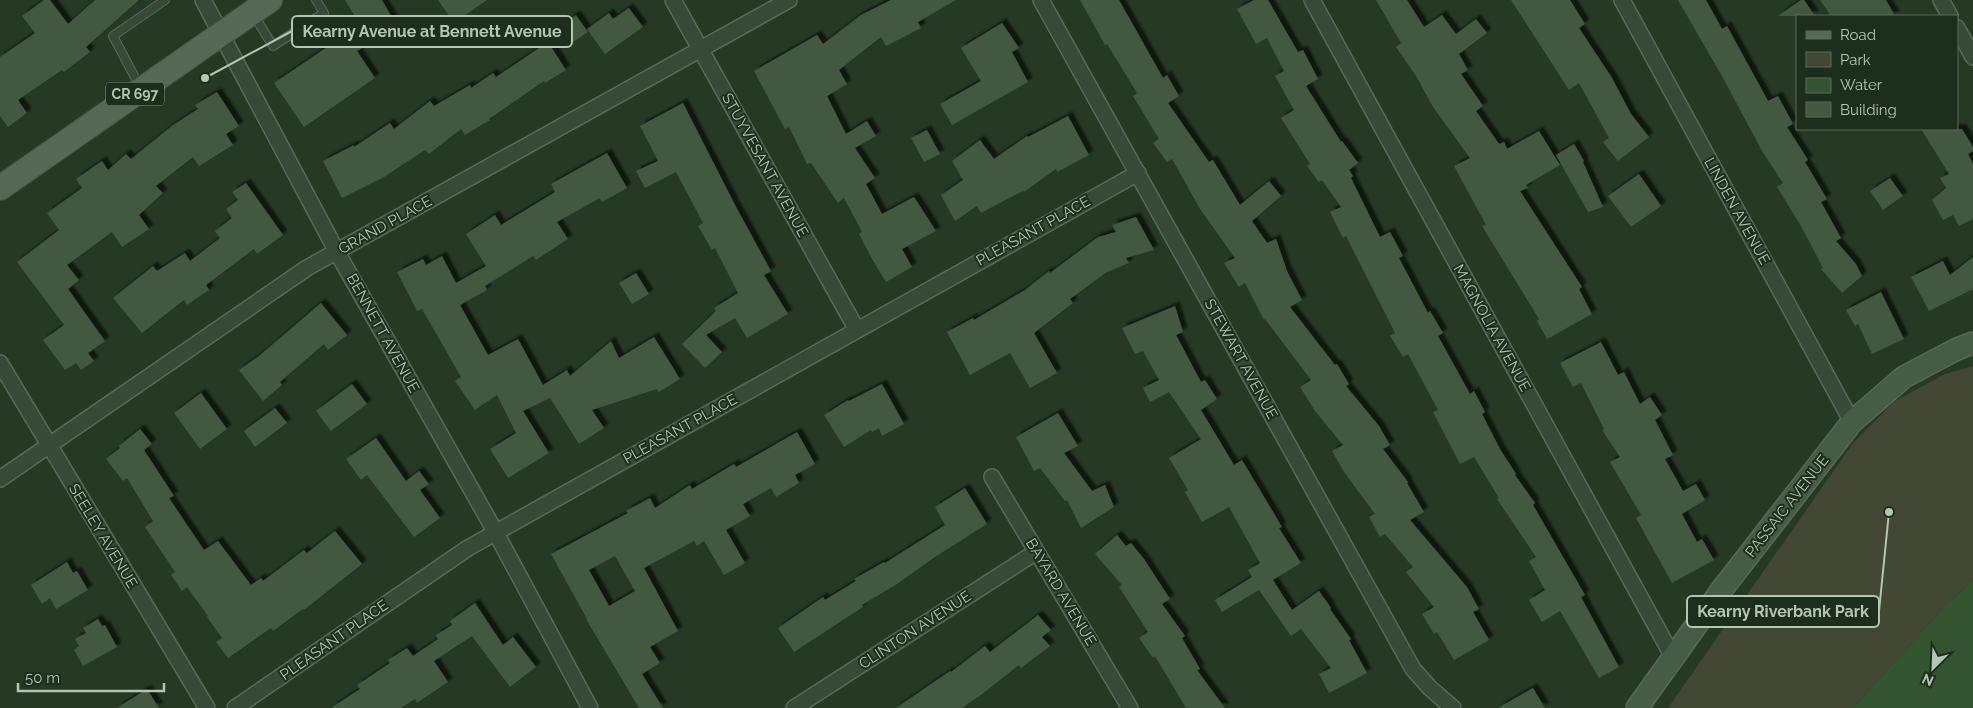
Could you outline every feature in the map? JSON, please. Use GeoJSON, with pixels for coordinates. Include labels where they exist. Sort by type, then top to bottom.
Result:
{"type":"FeatureCollection","features":[{"type":"Feature","properties":{"kind":"main road","name":"CR 697"},"geometry":{"type":"LineString","coordinates":[[0,188],[261,6]]}},
{"type":"Feature","properties":{"kind":"main road","name":"PASSAIC AVENUE"},"geometry":{"type":"LineString","coordinates":[[1637,708],[1735,572],[1852,422],[1904,377],[1957,349],[1973,343]]}},
{"type":"Feature","properties":{"kind":"street","name":"BENNETT AVENUE"},"geometry":{"type":"LineString","coordinates":[[203,0],[336,252],[496,533],[590,708]]}},
{"type":"Feature","properties":{"kind":"street","name":"STUYVESANT AVENUE"},"geometry":{"type":"LineString","coordinates":[[673,0],[857,330]]}},
{"type":"Feature","properties":{"kind":"street","name":"GRAND PLACE"},"geometry":{"type":"LineString","coordinates":[[0,479],[307,268],[789,0]]}},
{"type":"Feature","properties":{"kind":"street","name":"STEWART AVENUE"},"geometry":{"type":"LineString","coordinates":[[1041,0],[1413,669],[1430,688],[1453,708]]}},
{"type":"Feature","properties":{"kind":"street","name":"MAGNOLIA AVENUE"},"geometry":{"type":"LineString","coordinates":[[1312,0],[1673,656]]}},
{"type":"Feature","properties":{"kind":"street","name":"LINDEN AVENUE"},"geometry":{"type":"LineString","coordinates":[[1622,0],[1852,422]]}},
{"type":"Feature","properties":{"kind":"street"},"geometry":{"type":"LineString","coordinates":[[1941,0],[1949,15]]}},
{"type":"Feature","properties":{"kind":"street"},"geometry":{"type":"LineString","coordinates":[[1958,30],[1973,57]]}},
{"type":"Feature","properties":{"kind":"street","name":"PLEASANT PLACE"},"geometry":{"type":"LineString","coordinates":[[235,708],[468,548],[1138,173]]}},
{"type":"Feature","properties":{"kind":"street","name":"SEELEY AVENUE"},"geometry":{"type":"LineString","coordinates":[[0,363],[48,446],[207,708]]}},
{"type":"Feature","properties":{"kind":"street","name":"BAYARD AVENUE"},"geometry":{"type":"LineString","coordinates":[[992,477],[1130,708]]}},
{"type":"Feature","properties":{"kind":"street","name":"CLINTON AVENUE"},"geometry":{"type":"LineString","coordinates":[[794,708],[1036,552]]}},
{"type":"Feature","properties":{"kind":"lane"},"geometry":{"type":"LineString","coordinates":[[141,89],[113,36],[165,0]]}},
{"type":"Feature","properties":{"kind":"lane"},"geometry":{"type":"LineString","coordinates":[[261,6],[273,46],[324,13],[316,0]]}},
{"type":"Feature","properties":{"kind":"green space"},"geometry":{"type":"Polygon","coordinates":[[[1973,366],[1973,580],[1944,607],[1853,708],[1668,708],[1853,443],[1895,401],[1945,374],[1973,366]]]}},
{"type":"Feature","properties":{"kind":"water"},"geometry":{"type":"Polygon","coordinates":[[[1973,580],[1973,708],[1853,708],[1944,607],[1973,580]]]}},
{"type":"Feature","properties":{"kind":"building"},"geometry":{"type":"Polygon","coordinates":[[[44,0],[50,0],[68,24],[95,0],[139,0],[86,47],[90,52],[64,72],[62,70],[18,100],[27,113],[8,127],[0,116],[0,57],[35,33],[22,16],[44,0]]]}},
{"type":"Feature","properties":{"kind":"building"},"geometry":{"type":"Polygon","coordinates":[[[345,0],[382,0],[398,28],[357,51],[375,78],[304,127],[274,83],[360,25],[345,0]]]}},
{"type":"Feature","properties":{"kind":"building"},"geometry":{"type":"Polygon","coordinates":[[[438,0],[487,0],[454,23],[438,0]]]}},
{"type":"Feature","properties":{"kind":"building"},"geometry":{"type":"Polygon","coordinates":[[[891,0],[956,0],[918,22],[921,28],[886,46],[881,37],[839,70],[847,84],[827,96],[846,134],[867,121],[876,136],[855,148],[875,178],[866,184],[882,214],[914,197],[936,231],[902,249],[912,267],[886,282],[859,234],[862,232],[844,198],[838,203],[811,163],[807,164],[789,127],[785,129],[754,71],[817,35],[823,44],[861,15],[891,0]]]}},
{"type":"Feature","properties":{"kind":"building"},"geometry":{"type":"Polygon","coordinates":[[[1080,0],[1119,0],[1163,78],[1167,75],[1179,96],[1168,103],[1209,162],[1213,160],[1240,205],[1269,181],[1281,196],[1252,221],[1267,243],[1276,239],[1287,271],[1302,300],[1290,307],[1335,365],[1337,364],[1349,384],[1346,386],[1379,426],[1390,445],[1383,449],[1408,482],[1424,512],[1410,520],[1467,587],[1479,609],[1473,612],[1489,640],[1454,660],[1437,632],[1434,634],[1422,614],[1434,607],[1406,572],[1413,567],[1385,534],[1380,537],[1369,517],[1375,514],[1344,472],[1332,451],[1343,445],[1315,411],[1300,387],[1311,380],[1264,320],[1245,283],[1239,287],[1224,263],[1235,258],[1200,209],[1172,159],[1167,162],[1153,143],[1159,139],[1133,96],[1137,93],[1107,44],[1105,45],[1080,0]]]}},
{"type":"Feature","properties":{"kind":"building"},"geometry":{"type":"Polygon","coordinates":[[[1254,0],[1268,0],[1298,52],[1303,50],[1318,79],[1306,86],[1341,142],[1358,163],[1349,170],[1353,176],[1351,178],[1380,237],[1390,232],[1403,256],[1399,258],[1428,313],[1430,311],[1443,333],[1438,336],[1470,394],[1474,391],[1485,412],[1482,414],[1500,449],[1515,475],[1535,503],[1533,505],[1585,595],[1581,597],[1619,667],[1599,678],[1560,611],[1542,622],[1529,600],[1545,590],[1529,561],[1536,557],[1497,499],[1499,498],[1474,457],[1460,464],[1433,412],[1438,410],[1408,354],[1403,357],[1390,336],[1395,333],[1346,236],[1343,238],[1330,212],[1341,207],[1322,180],[1319,182],[1307,166],[1310,164],[1281,118],[1294,110],[1275,76],[1284,71],[1267,38],[1256,44],[1237,9],[1254,0]]]}},
{"type":"Feature","properties":{"kind":"building"},"geometry":{"type":"Polygon","coordinates":[[[1376,0],[1407,0],[1424,27],[1442,15],[1456,34],[1476,19],[1487,33],[1459,54],[1468,70],[1461,74],[1483,106],[1476,111],[1499,144],[1504,142],[1507,149],[1539,131],[1560,165],[1526,185],[1528,188],[1520,191],[1582,287],[1579,289],[1592,314],[1547,339],[1537,321],[1539,319],[1482,226],[1486,225],[1454,166],[1470,158],[1433,107],[1416,76],[1396,47],[1401,43],[1376,0]]]}},
{"type":"Feature","properties":{"kind":"building"},"geometry":{"type":"Polygon","coordinates":[[[1511,0],[1570,0],[1585,24],[1579,28],[1612,78],[1631,114],[1649,137],[1618,161],[1603,142],[1609,138],[1579,83],[1569,90],[1511,0]]]}},
{"type":"Feature","properties":{"kind":"building"},"geometry":{"type":"Polygon","coordinates":[[[1678,0],[1706,0],[1722,29],[1727,26],[1768,101],[1778,96],[1793,124],[1787,127],[1808,160],[1805,162],[1827,199],[1821,202],[1841,238],[1836,241],[1856,264],[1862,276],[1842,293],[1821,269],[1823,268],[1801,226],[1777,187],[1783,183],[1762,151],[1678,0]]]}},
{"type":"Feature","properties":{"kind":"building"},"geometry":{"type":"Polygon","coordinates":[[[1801,0],[1804,0],[1814,15],[1796,15],[1778,16],[1801,0]]]}},
{"type":"Feature","properties":{"kind":"building"},"geometry":{"type":"Polygon","coordinates":[[[1820,0],[1886,0],[1894,15],[1830,15],[1820,0]]]}},
{"type":"Feature","properties":{"kind":"building"},"geometry":{"type":"Polygon","coordinates":[[[629,8],[643,27],[605,54],[587,29],[609,13],[613,19],[629,8]]]}},
{"type":"Feature","properties":{"kind":"building"},"geometry":{"type":"Polygon","coordinates":[[[576,15],[588,32],[567,46],[555,30],[576,15]]]}},
{"type":"Feature","properties":{"kind":"building"},"geometry":{"type":"Polygon","coordinates":[[[1002,23],[1019,48],[1012,52],[1028,82],[952,125],[940,104],[981,81],[961,48],[1002,23]]]}},
{"type":"Feature","properties":{"kind":"building"},"geometry":{"type":"Polygon","coordinates":[[[548,42],[566,70],[545,83],[544,81],[490,120],[465,135],[461,129],[429,154],[425,150],[384,177],[342,198],[323,161],[354,145],[354,147],[390,123],[394,129],[430,101],[434,106],[470,85],[471,88],[493,73],[496,77],[548,42]]]}},
{"type":"Feature","properties":{"kind":"building"},"geometry":{"type":"Polygon","coordinates":[[[217,92],[239,126],[226,134],[233,145],[199,166],[193,157],[156,186],[163,193],[139,215],[149,229],[122,247],[112,232],[67,265],[79,280],[68,289],[105,341],[88,353],[94,361],[81,370],[76,363],[65,370],[43,340],[64,325],[17,262],[59,230],[47,213],[82,188],[76,179],[102,161],[108,170],[126,154],[131,159],[173,125],[198,109],[195,105],[217,92]]]}},
{"type":"Feature","properties":{"kind":"building"},"geometry":{"type":"Polygon","coordinates":[[[683,103],[771,271],[764,275],[788,314],[747,338],[735,318],[706,335],[722,352],[705,368],[682,344],[716,311],[714,308],[738,293],[715,248],[712,250],[698,226],[703,223],[676,172],[645,188],[636,171],[658,161],[640,126],[683,103]]]}},
{"type":"Feature","properties":{"kind":"building"},"geometry":{"type":"Polygon","coordinates":[[[1068,116],[1089,155],[1057,172],[1056,169],[1024,192],[981,213],[977,206],[955,221],[941,195],[963,180],[952,161],[980,140],[994,159],[1027,136],[1068,116]]]}},
{"type":"Feature","properties":{"kind":"building"},"geometry":{"type":"Polygon","coordinates":[[[1962,129],[1973,147],[1973,151],[1968,154],[1973,164],[1973,219],[1959,226],[1953,215],[1943,220],[1932,200],[1946,188],[1940,178],[1949,174],[1922,130],[1962,129]]]}},
{"type":"Feature","properties":{"kind":"building"},"geometry":{"type":"Polygon","coordinates":[[[927,130],[940,154],[924,162],[911,138],[927,130]]]}},
{"type":"Feature","properties":{"kind":"building"},"geometry":{"type":"Polygon","coordinates":[[[1574,144],[1584,161],[1603,207],[1588,212],[1556,155],[1574,144]]]}},
{"type":"Feature","properties":{"kind":"building"},"geometry":{"type":"Polygon","coordinates":[[[607,153],[627,188],[602,202],[600,198],[557,222],[568,239],[536,260],[533,256],[485,286],[487,290],[460,305],[488,355],[518,339],[543,385],[567,370],[570,376],[611,341],[619,358],[654,337],[680,379],[659,392],[657,389],[592,410],[604,428],[579,444],[550,398],[523,411],[549,453],[508,478],[490,449],[516,433],[497,395],[475,410],[455,381],[461,377],[422,309],[417,311],[397,272],[423,259],[426,265],[442,256],[456,283],[486,266],[466,234],[495,215],[501,225],[555,192],[551,184],[607,153]]]}},
{"type":"Feature","properties":{"kind":"building"},"geometry":{"type":"Polygon","coordinates":[[[1639,174],[1661,206],[1631,227],[1608,196],[1639,174]]]}},
{"type":"Feature","properties":{"kind":"building"},"geometry":{"type":"Polygon","coordinates":[[[1890,178],[1903,196],[1883,210],[1870,191],[1890,178]]]}},
{"type":"Feature","properties":{"kind":"building"},"geometry":{"type":"Polygon","coordinates":[[[246,183],[283,235],[257,254],[254,249],[206,285],[209,290],[187,305],[184,300],[142,333],[113,298],[153,266],[157,271],[185,253],[190,261],[220,238],[215,231],[232,218],[226,209],[238,200],[232,192],[246,183]]]}},
{"type":"Feature","properties":{"kind":"building"},"geometry":{"type":"Polygon","coordinates":[[[1136,217],[1154,250],[1126,258],[1129,263],[1107,272],[1070,299],[1073,303],[1034,333],[1057,373],[1030,388],[1010,353],[970,375],[947,332],[973,318],[974,320],[1025,290],[1098,237],[1116,232],[1112,225],[1136,217]]]}},
{"type":"Feature","properties":{"kind":"building"},"geometry":{"type":"Polygon","coordinates":[[[1973,257],[1973,289],[1929,311],[1911,277],[1943,261],[1950,275],[1973,257]]]}},
{"type":"Feature","properties":{"kind":"building"},"geometry":{"type":"Polygon","coordinates":[[[636,273],[649,294],[632,304],[619,283],[636,273]]]}},
{"type":"Feature","properties":{"kind":"building"},"geometry":{"type":"Polygon","coordinates":[[[1881,292],[1904,339],[1872,354],[1858,324],[1855,326],[1846,310],[1881,292]]]}},
{"type":"Feature","properties":{"kind":"building"},"geometry":{"type":"Polygon","coordinates":[[[321,303],[347,335],[328,350],[324,344],[280,382],[282,385],[263,401],[239,370],[259,356],[321,303]]]}},
{"type":"Feature","properties":{"kind":"building"},"geometry":{"type":"Polygon","coordinates":[[[1175,306],[1183,332],[1176,335],[1201,382],[1205,380],[1217,399],[1201,410],[1234,465],[1242,460],[1282,527],[1279,528],[1301,563],[1273,580],[1292,610],[1319,591],[1351,639],[1349,640],[1367,673],[1329,693],[1319,674],[1331,668],[1301,629],[1291,636],[1259,590],[1222,612],[1215,600],[1252,577],[1248,570],[1260,563],[1229,507],[1202,522],[1185,492],[1188,490],[1169,458],[1201,439],[1169,392],[1150,402],[1143,388],[1159,380],[1143,351],[1135,354],[1122,328],[1175,306]]]}},
{"type":"Feature","properties":{"kind":"building"},"geometry":{"type":"Polygon","coordinates":[[[1601,342],[1618,375],[1624,372],[1640,404],[1650,397],[1662,415],[1655,420],[1673,455],[1665,459],[1683,491],[1696,484],[1705,500],[1682,514],[1697,542],[1702,539],[1714,560],[1672,583],[1636,518],[1641,515],[1610,462],[1620,457],[1602,430],[1604,429],[1581,383],[1573,387],[1560,363],[1601,342]]]}},
{"type":"Feature","properties":{"kind":"building"},"geometry":{"type":"Polygon","coordinates":[[[352,384],[367,404],[331,431],[316,411],[352,384]]]}},
{"type":"Feature","properties":{"kind":"building"},"geometry":{"type":"Polygon","coordinates":[[[882,384],[904,424],[882,436],[879,428],[872,432],[871,430],[844,447],[824,415],[848,400],[882,384]]]}},
{"type":"Feature","properties":{"kind":"building"},"geometry":{"type":"Polygon","coordinates":[[[201,393],[227,429],[200,449],[174,413],[201,393]]]}},
{"type":"Feature","properties":{"kind":"building"},"geometry":{"type":"Polygon","coordinates":[[[275,408],[287,423],[255,447],[244,431],[275,408]]]}},
{"type":"Feature","properties":{"kind":"building"},"geometry":{"type":"Polygon","coordinates":[[[1058,413],[1078,446],[1064,453],[1092,491],[1105,485],[1114,507],[1081,528],[1067,500],[1065,501],[1040,468],[1034,471],[1016,437],[1058,413]]]}},
{"type":"Feature","properties":{"kind":"building"},"geometry":{"type":"Polygon","coordinates":[[[140,429],[152,444],[144,450],[174,496],[169,498],[204,550],[218,541],[251,585],[261,578],[263,581],[304,550],[307,553],[335,531],[362,564],[304,610],[273,631],[271,628],[228,658],[216,642],[222,638],[208,616],[187,587],[182,591],[171,575],[175,572],[145,527],[153,521],[127,478],[123,481],[106,459],[140,429]]]}},
{"type":"Feature","properties":{"kind":"building"},"geometry":{"type":"Polygon","coordinates":[[[797,432],[815,464],[795,475],[799,483],[776,497],[771,488],[743,504],[750,516],[726,530],[745,563],[724,575],[704,541],[697,546],[694,541],[644,568],[678,631],[650,647],[660,663],[642,674],[663,708],[639,708],[586,619],[551,554],[628,513],[626,511],[650,498],[655,508],[690,485],[692,489],[734,464],[736,467],[797,432]],[[615,556],[589,570],[609,606],[635,591],[615,556]]]}},
{"type":"Feature","properties":{"kind":"building"},"geometry":{"type":"Polygon","coordinates":[[[376,438],[406,481],[419,471],[429,484],[420,490],[440,518],[414,537],[367,475],[361,480],[346,459],[376,438]]]}},
{"type":"Feature","properties":{"kind":"building"},"geometry":{"type":"Polygon","coordinates":[[[965,488],[987,524],[862,605],[863,607],[794,652],[778,628],[823,597],[825,600],[856,581],[854,579],[885,563],[945,525],[935,507],[965,488]]]}},
{"type":"Feature","properties":{"kind":"building"},"geometry":{"type":"Polygon","coordinates":[[[1117,535],[1126,546],[1131,543],[1144,559],[1170,599],[1162,604],[1185,636],[1182,638],[1200,669],[1197,670],[1225,708],[1186,708],[1155,656],[1153,658],[1139,638],[1148,632],[1119,587],[1122,585],[1095,554],[1117,535]]]}},
{"type":"Feature","properties":{"kind":"building"},"geometry":{"type":"Polygon","coordinates":[[[67,562],[73,573],[77,571],[88,590],[56,609],[50,598],[42,604],[31,585],[67,562]]]}},
{"type":"Feature","properties":{"kind":"building"},"geometry":{"type":"Polygon","coordinates":[[[475,603],[503,645],[513,637],[536,667],[510,687],[472,636],[434,661],[448,682],[417,703],[415,699],[401,708],[331,708],[360,689],[357,685],[390,663],[388,660],[407,648],[413,656],[438,639],[436,635],[452,625],[450,621],[475,603]]]}},
{"type":"Feature","properties":{"kind":"building"},"geometry":{"type":"Polygon","coordinates":[[[1038,615],[1051,630],[1042,637],[1050,646],[1021,668],[1019,665],[962,708],[896,708],[951,672],[985,646],[990,652],[1038,615]]]}},
{"type":"Feature","properties":{"kind":"building"},"geometry":{"type":"Polygon","coordinates":[[[98,619],[102,626],[105,625],[117,647],[83,666],[74,650],[79,646],[75,639],[86,633],[83,628],[98,619]]]}},
{"type":"Feature","properties":{"kind":"building"},"geometry":{"type":"Polygon","coordinates":[[[1533,688],[1545,708],[1498,708],[1533,688]]]}},
{"type":"Feature","properties":{"kind":"building"},"geometry":{"type":"Polygon","coordinates":[[[147,689],[159,708],[117,708],[147,689]]]}},
{"type":"Feature","properties":{"kind":"place","name":"Kearny Avenue at Bennett Avenue"},"geometry":{"type":"Point","coordinates":[205,78]}},
{"type":"Feature","properties":{"kind":"place","name":"Kearny Riverbank Park"},"geometry":{"type":"Point","coordinates":[1889,512]}}]}
